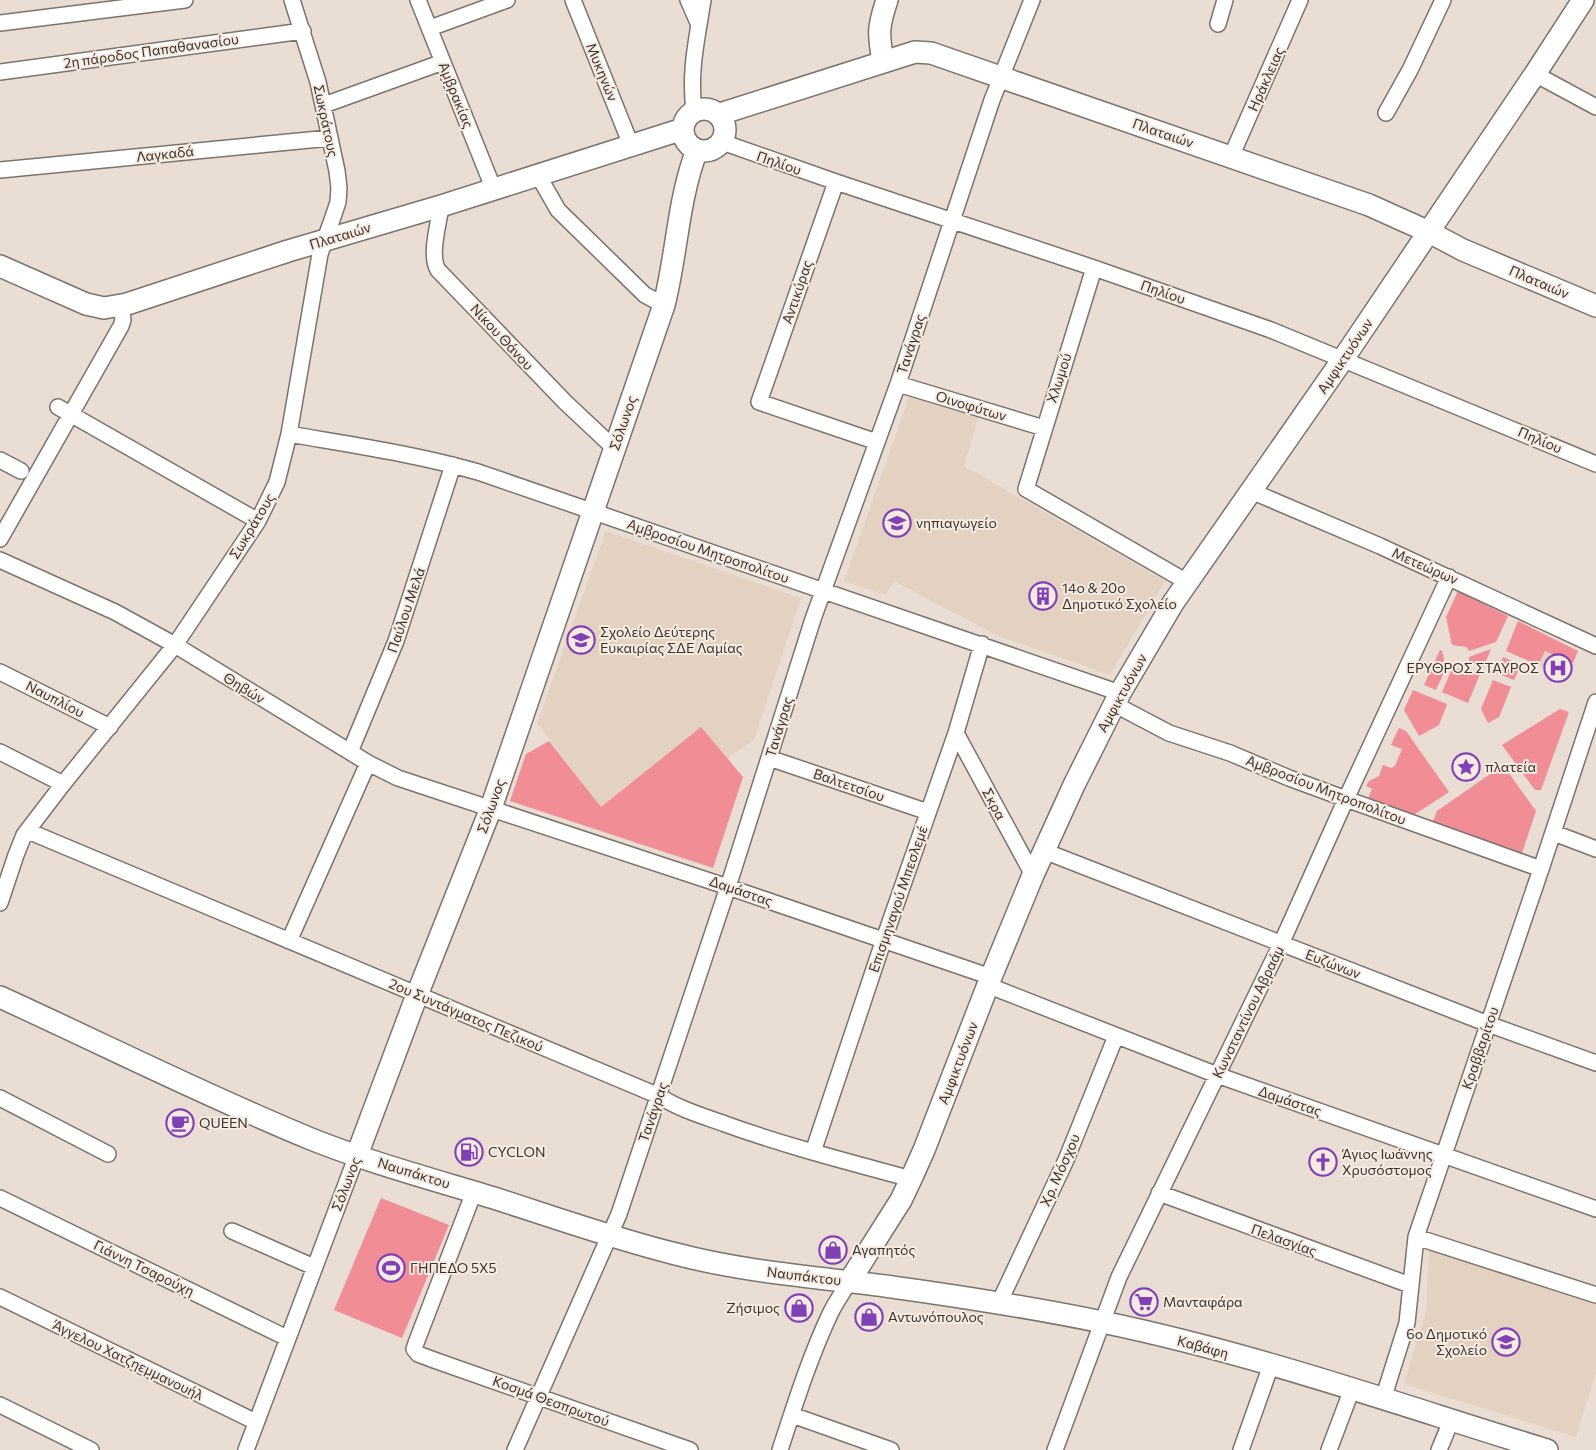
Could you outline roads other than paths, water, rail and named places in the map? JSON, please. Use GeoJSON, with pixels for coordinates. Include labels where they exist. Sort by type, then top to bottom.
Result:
{"type":"FeatureCollection","features":[{"type":"Feature","properties":{"kind":"street"},"geometry":{"type":"LineString","coordinates":[[0,23],[185,0]]}},
{"type":"Feature","properties":{"kind":"street","name":"Σωκράτους"},"geometry":{"type":"LineString","coordinates":[[0,902],[16,854],[28,830],[175,645],[258,521],[277,482],[289,434],[318,262],[338,196],[337,171],[324,104],[292,0]]}},
{"type":"Feature","properties":{"kind":"street","name":"Αμβρακίας"},"geometry":{"type":"LineString","coordinates":[[418,0],[494,190]]}},
{"type":"Feature","properties":{"kind":"street"},"geometry":{"type":"LineString","coordinates":[[430,28],[507,0]]}},
{"type":"Feature","properties":{"kind":"street","name":"Μυκηνών"},"geometry":{"type":"LineString","coordinates":[[574,0],[631,145]]}},
{"type":"Feature","properties":{"kind":"street"},"geometry":{"type":"LineString","coordinates":[[688,0],[699,25]]}},
{"type":"Feature","properties":{"kind":"street"},"geometry":{"type":"LineString","coordinates":[[694,111],[691,81],[692,61],[703,0]]}},
{"type":"Feature","properties":{"kind":"street"},"geometry":{"type":"LineString","coordinates":[[882,62],[879,27],[887,0]]}},
{"type":"Feature","properties":{"kind":"street","name":"Τανάγρας"},"geometry":{"type":"LineString","coordinates":[[515,1450],[619,1214],[728,887],[822,591],[898,384],[1001,76],[1032,0]]}},
{"type":"Feature","properties":{"kind":"street"},"geometry":{"type":"LineString","coordinates":[[1218,24],[1225,0]]}},
{"type":"Feature","properties":{"kind":"street","name":"Ηράκλειας"},"geometry":{"type":"LineString","coordinates":[[1232,157],[1300,0]]}},
{"type":"Feature","properties":{"kind":"street"},"geometry":{"type":"LineString","coordinates":[[1386,113],[1410,70],[1443,0]]}},
{"type":"Feature","properties":{"kind":"street","name":"Αμφικτυόνων"},"geometry":{"type":"LineString","coordinates":[[780,1450],[806,1374],[832,1311],[912,1179],[989,981],[1033,875],[1074,785],[1117,698],[1173,603],[1343,359],[1583,0]]}},
{"type":"Feature","properties":{"kind":"street","name":"2η πάροδος Παπαθανασίου"},"geometry":{"type":"LineString","coordinates":[[0,72],[303,32]]}},
{"type":"Feature","properties":{"kind":"street","name":"Πλαταιών"},"geometry":{"type":"LineString","coordinates":[[720,114],[919,51],[931,53],[1369,205],[1471,253],[1596,306]]}},
{"type":"Feature","properties":{"kind":"street"},"geometry":{"type":"LineString","coordinates":[[324,104],[443,62]]}},
{"type":"Feature","properties":{"kind":"street"},"geometry":{"type":"LineString","coordinates":[[1535,74],[1596,107]]}},
{"type":"Feature","properties":{"kind":"street"},"geometry":{"type":"LineString","coordinates":[[707,108],[720,114],[726,127],[726,133],[722,142],[709,151],[697,150],[688,144],[683,129],[686,119],[694,111],[707,108]]}},
{"type":"Feature","properties":{"kind":"street","name":"Πλαταιών"},"geometry":{"type":"LineString","coordinates":[[0,266],[86,304],[104,308],[121,306],[683,129]]}},
{"type":"Feature","properties":{"kind":"street","name":"Λαγκαδά"},"geometry":{"type":"LineString","coordinates":[[0,170],[330,138]]}},
{"type":"Feature","properties":{"kind":"street","name":"Πηλίου"},"geometry":{"type":"LineString","coordinates":[[722,142],[1271,330],[1596,464]]}},
{"type":"Feature","properties":{"kind":"street","name":"Σόλωνος"},"geometry":{"type":"LineString","coordinates":[[246,1450],[417,995],[491,808],[664,305],[688,178],[697,150]]}},
{"type":"Feature","properties":{"kind":"street"},"geometry":{"type":"LineString","coordinates":[[538,176],[558,210],[645,295],[664,305]]}},
{"type":"Feature","properties":{"kind":"street","name":"Αντικύρας"},"geometry":{"type":"LineString","coordinates":[[836,182],[759,402],[877,442]]}},
{"type":"Feature","properties":{"kind":"street","name":"Νίκου Θάνου"},"geometry":{"type":"LineString","coordinates":[[441,206],[434,255],[438,270],[565,402],[614,448]]}},
{"type":"Feature","properties":{"kind":"street","name":"Χλωμού"},"geometry":{"type":"LineString","coordinates":[[1094,268],[1026,489],[1188,582]]}},
{"type":"Feature","properties":{"kind":"street"},"geometry":{"type":"LineString","coordinates":[[0,539],[121,326],[124,320],[121,306]]}},
{"type":"Feature","properties":{"kind":"street","name":"Οινοφύτων"},"geometry":{"type":"LineString","coordinates":[[898,384],[1044,428]]}},
{"type":"Feature","properties":{"kind":"street"},"geometry":{"type":"LineString","coordinates":[[58,407],[258,521]]}},
{"type":"Feature","properties":{"kind":"street","name":"Αμβροσίου Μητροπολίτου"},"geometry":{"type":"LineString","coordinates":[[289,434],[406,454],[454,465],[982,644],[1117,698],[1169,733],[1230,753],[1289,778],[1542,869]]}},
{"type":"Feature","properties":{"kind":"street"},"geometry":{"type":"LineString","coordinates":[[0,460],[21,471]]}},
{"type":"Feature","properties":{"kind":"street","name":"Παύλου Μελά"},"geometry":{"type":"LineString","coordinates":[[350,752],[396,641],[454,465]]}},
{"type":"Feature","properties":{"kind":"street","name":"Μετεώρων"},"geometry":{"type":"LineString","coordinates":[[1251,491],[1449,577],[1596,646]]}},
{"type":"Feature","properties":{"kind":"street","name":"Θηβών"},"geometry":{"type":"LineString","coordinates":[[0,560],[115,612],[175,645],[368,763],[398,778],[491,808]]}},
{"type":"Feature","properties":{"kind":"street","name":"Κωνσταντίνου Αβραάμ"},"geometry":{"type":"LineString","coordinates":[[1055,1450],[1119,1277],[1282,944],[1346,799],[1449,577]]}},
{"type":"Feature","properties":{"kind":"street","name":"Επισμηναγού Μπεσλεμέ"},"geometry":{"type":"LineString","coordinates":[[813,1152],[884,939],[956,733],[982,644]]}},
{"type":"Feature","properties":{"kind":"street","name":"Ναυπλίου"},"geometry":{"type":"LineString","coordinates":[[0,672],[110,727]]}},
{"type":"Feature","properties":{"kind":"street","name":"Κραββαρίτου"},"geometry":{"type":"LineString","coordinates":[[1383,1399],[1407,1323],[1416,1237],[1542,869],[1596,702]]}},
{"type":"Feature","properties":{"kind":"street","name":"Σκρα"},"geometry":{"type":"LineString","coordinates":[[956,733],[1033,875]]}},
{"type":"Feature","properties":{"kind":"street"},"geometry":{"type":"LineString","coordinates":[[0,752],[63,784]]}},
{"type":"Feature","properties":{"kind":"street","name":"Βαλτετσίου"},"geometry":{"type":"LineString","coordinates":[[769,758],[928,812]]}},
{"type":"Feature","properties":{"kind":"street"},"geometry":{"type":"LineString","coordinates":[[289,941],[368,763]]}},
{"type":"Feature","properties":{"kind":"street","name":"Δαμάστας"},"geometry":{"type":"LineString","coordinates":[[491,808],[884,939],[989,981],[1116,1036],[1217,1075],[1596,1209]]}},
{"type":"Feature","properties":{"kind":"street","name":"2ου Συντάγματος Πεζικού"},"geometry":{"type":"LineString","coordinates":[[28,830],[659,1096],[684,1109],[745,1131],[813,1152],[912,1179]]}},
{"type":"Feature","properties":{"kind":"street"},"geometry":{"type":"LineString","coordinates":[[1554,833],[1596,849]]}},
{"type":"Feature","properties":{"kind":"street","name":"Ευζώνων"},"geometry":{"type":"LineString","coordinates":[[1044,851],[1488,1024],[1596,1063]]}},
{"type":"Feature","properties":{"kind":"street","name":"Ναυπάκτου"},"geometry":{"type":"LineString","coordinates":[[0,997],[248,1110],[357,1156],[678,1255],[756,1270],[849,1282]]}},
{"type":"Feature","properties":{"kind":"street","name":"Χρ. Μόσχου"},"geometry":{"type":"LineString","coordinates":[[999,1303],[1066,1160],[1116,1036]]}},
{"type":"Feature","properties":{"kind":"street"},"geometry":{"type":"LineString","coordinates":[[0,1098],[108,1154]]}},
{"type":"Feature","properties":{"kind":"street","name":"Κοσμά Θεσπρωτού"},"geometry":{"type":"LineString","coordinates":[[474,1192],[414,1350],[418,1354],[690,1450]]}},
{"type":"Feature","properties":{"kind":"street","name":"Πελασγίας"},"geometry":{"type":"LineString","coordinates":[[1159,1193],[1410,1285]]}},
{"type":"Feature","properties":{"kind":"street","name":"Γιάννη Τσαρούχη"},"geometry":{"type":"LineString","coordinates":[[0,1198],[287,1338]]}},
{"type":"Feature","properties":{"kind":"street"},"geometry":{"type":"LineString","coordinates":[[232,1231],[314,1267]]}},
{"type":"Feature","properties":{"kind":"street"},"geometry":{"type":"LineString","coordinates":[[1416,1237],[1596,1296]]}},
{"type":"Feature","properties":{"kind":"street","name":"Καβάφη"},"geometry":{"type":"LineString","coordinates":[[849,1282],[999,1303],[1102,1322],[1183,1341],[1352,1389],[1543,1449]]}},
{"type":"Feature","properties":{"kind":"street","name":"Άγγελου Χατζηεμμανουήλ"},"geometry":{"type":"LineString","coordinates":[[0,1297],[256,1422]]}},
{"type":"Feature","properties":{"kind":"street"},"geometry":{"type":"LineString","coordinates":[[1241,1450],[1271,1365]]}},
{"type":"Feature","properties":{"kind":"street"},"geometry":{"type":"LineString","coordinates":[[1329,1450],[1352,1389]]}},
{"type":"Feature","properties":{"kind":"street"},"geometry":{"type":"LineString","coordinates":[[0,1405],[91,1450]]}},
{"type":"Feature","properties":{"kind":"street"},"geometry":{"type":"LineString","coordinates":[[792,1415],[891,1450]]}},
{"type":"Feature","properties":{"kind":"street"},"geometry":{"type":"LineString","coordinates":[[1439,1450],[1451,1421]]}},
{"type":"Feature","properties":{"kind":"place","name":"νηπιαγωγείο"},"geometry":{"type":"Point","coordinates":[897,523]}},
{"type":"Feature","properties":{"kind":"place","name":"14ο & 20ο Δημοτικό Σχολείο"},"geometry":{"type":"Point","coordinates":[1043,596]}},
{"type":"Feature","properties":{"kind":"place","name":"Σχολείο Δεύτερης Ευκαιρίας ΣΔΕ Λαμίας"},"geometry":{"type":"Point","coordinates":[581,640]}},
{"type":"Feature","properties":{"kind":"place","name":"ΕΡΥΘΡΟΣ ΣΤΑΥΡΟΣ"},"geometry":{"type":"Point","coordinates":[1558,668]}},
{"type":"Feature","properties":{"kind":"place","name":"πλατεία"},"geometry":{"type":"Point","coordinates":[1466,767]}},
{"type":"Feature","properties":{"kind":"place","name":"QUEEN"},"geometry":{"type":"Point","coordinates":[180,1123]}},
{"type":"Feature","properties":{"kind":"place","name":"CYCLON"},"geometry":{"type":"Point","coordinates":[469,1152]}},
{"type":"Feature","properties":{"kind":"place","name":"Άγιος Ιωάννης Χρυσόστομος"},"geometry":{"type":"Point","coordinates":[1323,1162]}},
{"type":"Feature","properties":{"kind":"place","name":"Αγαπητός"},"geometry":{"type":"Point","coordinates":[833,1250]}},
{"type":"Feature","properties":{"kind":"place","name":"ΓΗΠΕΔΟ 5X5"},"geometry":{"type":"Point","coordinates":[391,1268]}},
{"type":"Feature","properties":{"kind":"place","name":"Μανταφάρα"},"geometry":{"type":"Point","coordinates":[1144,1302]}},
{"type":"Feature","properties":{"kind":"place","name":"Ζήσιμος"},"geometry":{"type":"Point","coordinates":[799,1308]}},
{"type":"Feature","properties":{"kind":"place","name":"Αντωνόπουλος"},"geometry":{"type":"Point","coordinates":[869,1317]}},
{"type":"Feature","properties":{"kind":"place","name":"6ο Δημοτικό Σχολείο"},"geometry":{"type":"Point","coordinates":[1506,1342]}}]}
